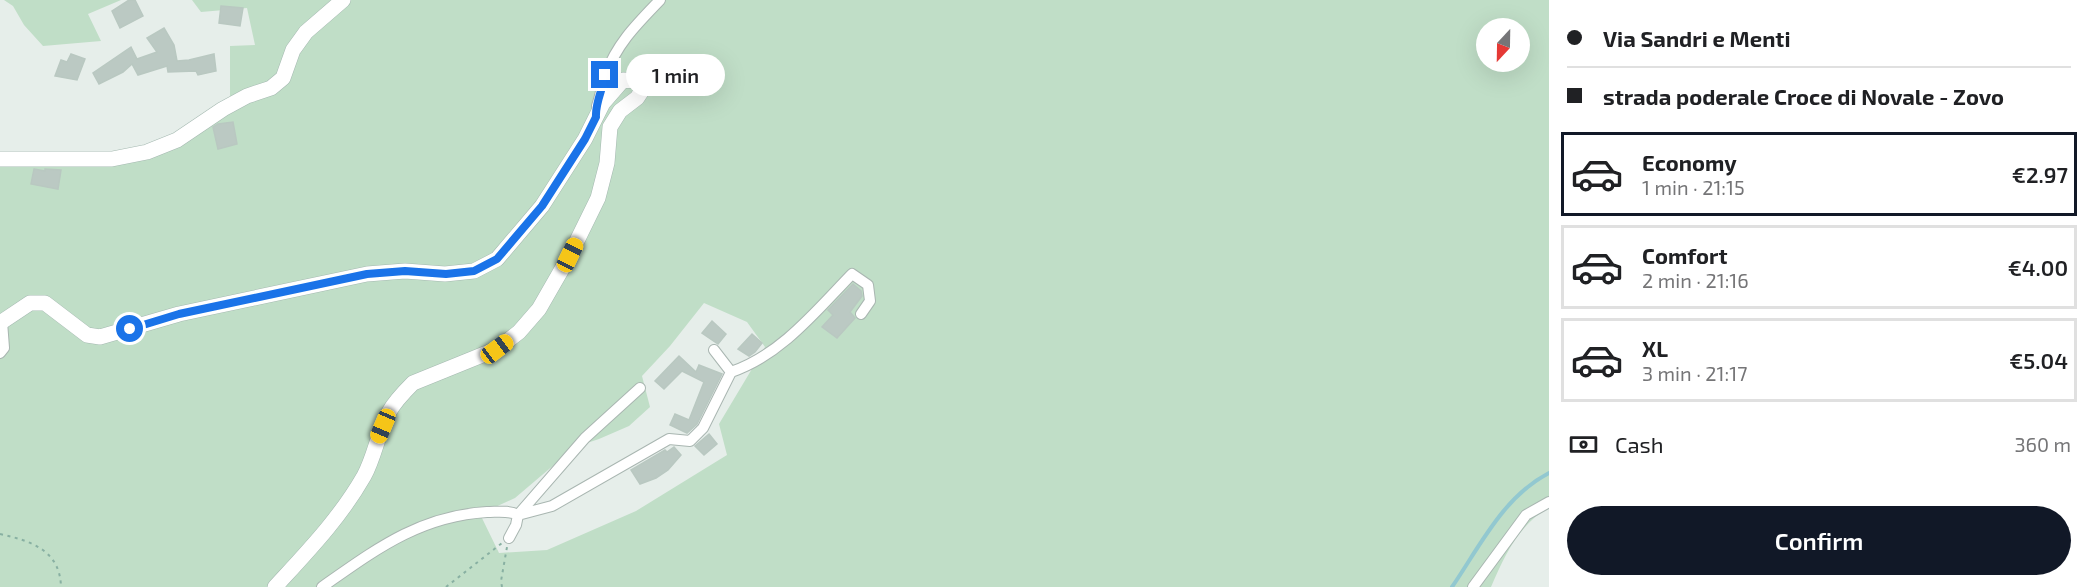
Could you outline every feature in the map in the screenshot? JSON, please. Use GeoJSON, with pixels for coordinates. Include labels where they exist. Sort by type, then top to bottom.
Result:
{"type":"FeatureCollection","features":[{"type":"Feature","properties":{"kind":"main road"},"geometry":{"type":"LineString","coordinates":[[0,159],[112,159],[147,152],[177,140],[247,96],[272,88],[283,78],[293,50],[306,32],[343,0]]}},
{"type":"Feature","properties":{"kind":"main road"},"geometry":{"type":"LineString","coordinates":[[1,322],[30,303],[45,303],[87,335],[100,337],[179,314],[367,274],[405,271],[446,274],[474,271],[497,259],[542,206],[585,139],[603,103],[623,80],[637,81],[643,89],[638,98],[620,111],[610,127],[607,163],[598,198],[570,255],[538,309],[519,332],[497,349],[413,383],[402,394],[389,411],[365,474],[347,502],[325,534],[275,587]]}},
{"type":"Feature","properties":{"kind":"street"},"geometry":{"type":"LineString","coordinates":[[596,117],[595,109],[603,90],[605,75],[615,52],[624,38],[660,0]]}},
{"type":"Feature","properties":{"kind":"street"},"geometry":{"type":"LineString","coordinates":[[321,587],[379,547],[434,520],[471,513],[511,511],[518,515],[552,506],[669,439],[690,441],[703,428],[732,372],[750,366],[790,338],[852,274],[868,285],[870,300],[861,314]]}},
{"type":"Feature","properties":{"kind":"street"},"geometry":{"type":"LineString","coordinates":[[0,353],[4,348],[1,322]]}},
{"type":"Feature","properties":{"kind":"street"},"geometry":{"type":"LineString","coordinates":[[714,350],[732,372]]}},
{"type":"Feature","properties":{"kind":"street"},"geometry":{"type":"LineString","coordinates":[[508,538],[516,525],[518,515],[585,438],[640,388]]}},
{"type":"Feature","properties":{"kind":"street"},"geometry":{"type":"LineString","coordinates":[[1473,587],[1526,515],[1549,502]]}},
{"type":"Feature","properties":{"kind":"path"},"geometry":{"type":"LineString","coordinates":[[0,534],[25,539],[50,554],[61,578],[61,587]]}},
{"type":"Feature","properties":{"kind":"path"},"geometry":{"type":"LineString","coordinates":[[446,587],[508,538]]}},
{"type":"Feature","properties":{"kind":"path"},"geometry":{"type":"LineString","coordinates":[[502,587],[508,538]]}},
{"type":"Feature","properties":{"kind":"green space"},"geometry":{"type":"Polygon","coordinates":[[[4,0],[121,0],[88,14],[101,41],[43,46],[24,25],[13,6],[4,0]]]}},
{"type":"Feature","properties":{"kind":"green space"},"geometry":{"type":"Polygon","coordinates":[[[192,0],[1549,0],[1549,507],[1528,523],[1513,542],[1491,587],[0,587],[0,158],[142,151],[230,102],[230,46],[255,45],[247,8],[201,12],[192,0]],[[704,303],[670,346],[642,376],[650,407],[629,426],[575,447],[515,498],[480,514],[499,553],[547,550],[636,511],[727,455],[719,424],[765,347],[747,322],[704,303]]]}},
{"type":"Feature","properties":{"kind":"building"},"geometry":{"type":"Polygon","coordinates":[[[129,0],[135,0],[143,16],[120,28],[112,11],[129,0]]]}},
{"type":"Feature","properties":{"kind":"building"},"geometry":{"type":"Polygon","coordinates":[[[221,6],[243,8],[240,26],[219,23],[221,6]]]}},
{"type":"Feature","properties":{"kind":"building"},"geometry":{"type":"Polygon","coordinates":[[[164,28],[174,45],[177,61],[214,54],[216,71],[198,75],[196,71],[168,72],[167,66],[138,75],[132,64],[123,72],[99,84],[93,73],[131,47],[137,59],[157,52],[147,38],[164,28]]]}},
{"type":"Feature","properties":{"kind":"building"},"geometry":{"type":"Polygon","coordinates":[[[71,54],[85,59],[77,80],[55,76],[61,60],[67,62],[71,54]]]}},
{"type":"Feature","properties":{"kind":"building"},"geometry":{"type":"Polygon","coordinates":[[[233,122],[237,144],[218,149],[213,127],[233,122]]]}},
{"type":"Feature","properties":{"kind":"building"},"geometry":{"type":"Polygon","coordinates":[[[34,169],[61,170],[58,189],[31,184],[34,169]]]}},
{"type":"Feature","properties":{"kind":"building"},"geometry":{"type":"Polygon","coordinates":[[[853,284],[861,291],[862,296],[850,312],[855,318],[837,338],[822,327],[833,315],[828,310],[853,284]]]}},
{"type":"Feature","properties":{"kind":"building"},"geometry":{"type":"Polygon","coordinates":[[[712,321],[726,334],[718,344],[702,333],[712,321]]]}},
{"type":"Feature","properties":{"kind":"building"},"geometry":{"type":"Polygon","coordinates":[[[752,334],[762,343],[749,356],[738,349],[752,334]]]}},
{"type":"Feature","properties":{"kind":"building"},"geometry":{"type":"Polygon","coordinates":[[[679,356],[696,372],[699,365],[722,374],[697,424],[687,433],[670,425],[675,414],[689,420],[704,382],[682,371],[664,389],[655,381],[679,356]]]}},
{"type":"Feature","properties":{"kind":"building"},"geometry":{"type":"Polygon","coordinates":[[[709,434],[717,444],[704,455],[695,446],[709,434]]]}},
{"type":"Feature","properties":{"kind":"building"},"geometry":{"type":"Polygon","coordinates":[[[674,447],[681,455],[668,470],[640,484],[631,470],[674,447]]]}},
{"type":"Feature","properties":{"kind":"waterway"},"geometry":{"type":"LineString","coordinates":[[1452,587],[1505,509],[1518,495],[1549,473]]}},
{"type":"Feature","properties":{"kind":"route"},"geometry":{"type":"LineString","coordinates":[[130,329],[179,314],[367,274],[405,271],[446,274],[474,271],[497,259],[542,206],[585,139],[596,117],[595,109],[603,90],[605,75]]}}]}
